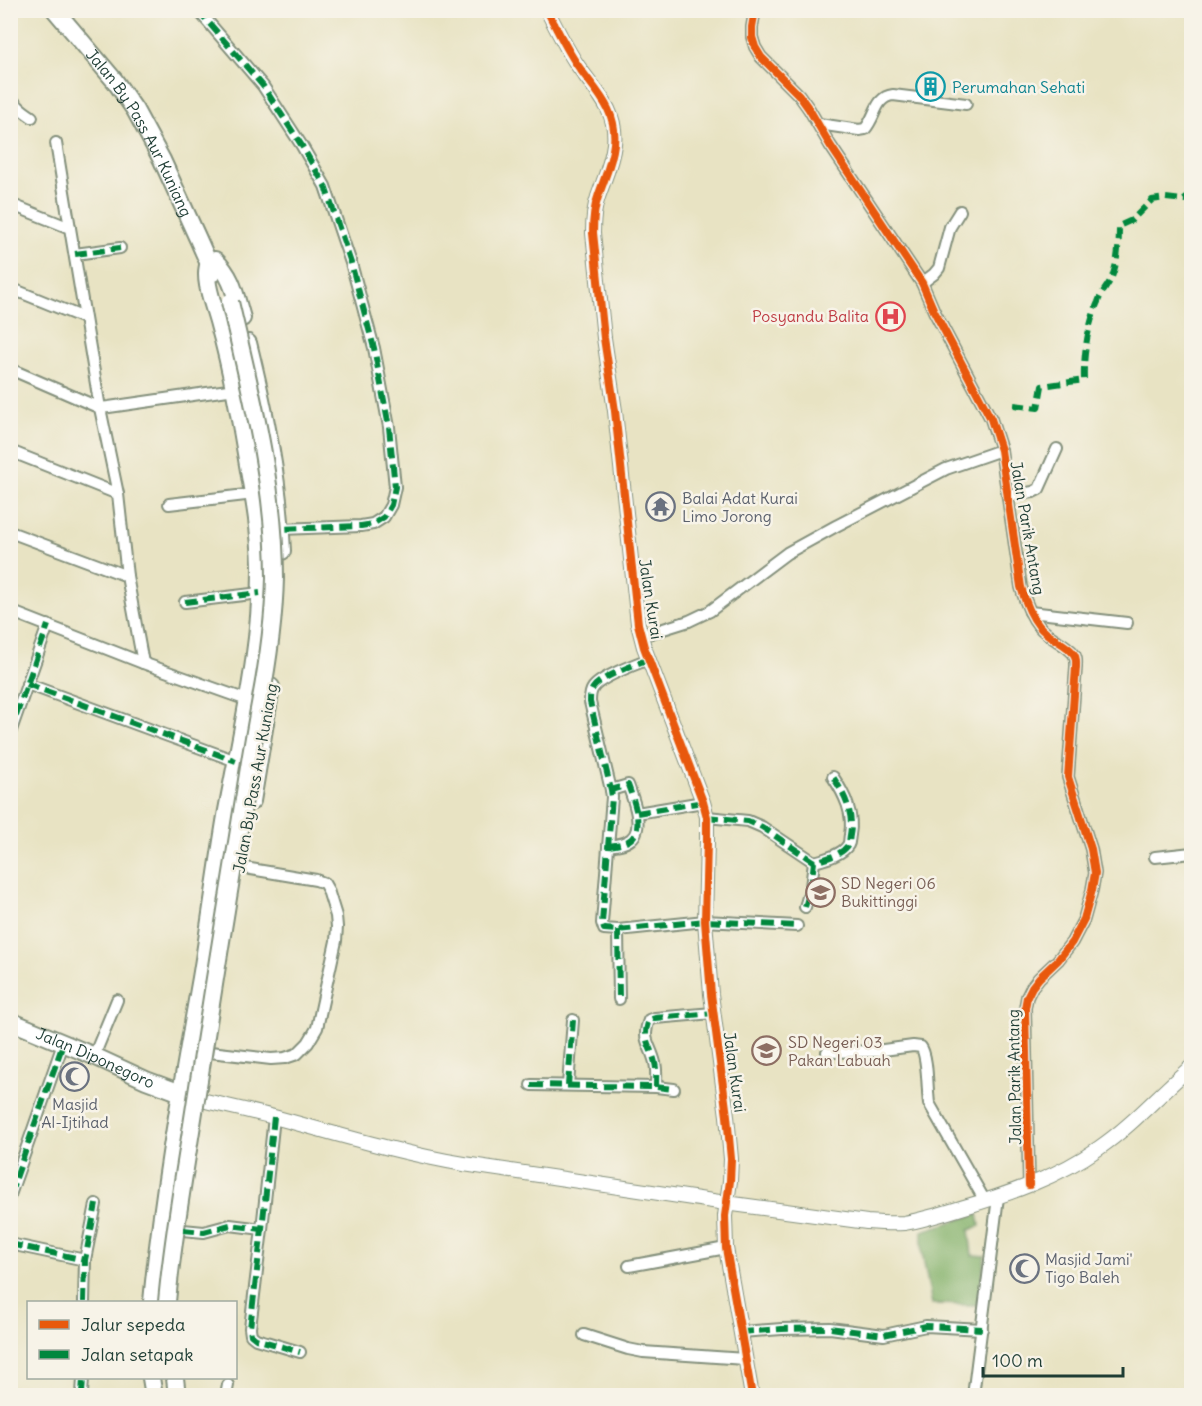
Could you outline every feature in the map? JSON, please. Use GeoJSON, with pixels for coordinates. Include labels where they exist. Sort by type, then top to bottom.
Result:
{"type":"FeatureCollection","features":[{"type":"Feature","properties":{"kind":"highway","name":"Jalan By Pass Aur Kuniang"},"geometry":{"type":"LineString","coordinates":[[55,10],[124,84]]}},
{"type":"Feature","properties":{"kind":"highway","name":"Jalan By Pass Aur Kuniang"},"geometry":{"type":"LineString","coordinates":[[70,10],[124,84],[212,262],[250,386],[269,492],[274,539],[273,620],[266,674],[184,1172],[167,1301]]}},
{"type":"Feature","properties":{"kind":"highway","name":"Jalan By Pass Aur Kuniang"},"geometry":{"type":"LineString","coordinates":[[175,1301],[202,1100],[266,722],[278,640],[282,577],[281,529],[276,479],[245,330],[229,277],[224,269],[212,262]]}},
{"type":"Feature","properties":{"kind":"highway","name":"Jalan By Pass Aur Kuniang"},"geometry":{"type":"LineString","coordinates":[[152,1301],[181,1093],[255,649],[260,593],[260,542],[254,494],[226,349],[208,283],[206,269],[212,262]]}},
{"type":"Feature","properties":{"kind":"highway","name":"Jalan By Pass Aur Kuniang"},"geometry":{"type":"LineString","coordinates":[[159,1301],[177,1173],[259,674],[267,600],[268,573],[262,492],[226,304]]}},
{"type":"Feature","properties":{"kind":"highway"},"geometry":{"type":"LineString","coordinates":[[203,965],[223,969]]}},
{"type":"Feature","properties":{"kind":"highway","name":"Jalan Diponegoro"},"geometry":{"type":"LineString","coordinates":[[10,1021],[181,1093]]}},
{"type":"Feature","properties":{"kind":"highway"},"geometry":{"type":"LineString","coordinates":[[152,1379],[154,1395]]}},
{"type":"Feature","properties":{"kind":"highway"},"geometry":{"type":"LineString","coordinates":[[160,1379],[162,1395]]}},
{"type":"Feature","properties":{"kind":"highway"},"geometry":{"type":"LineString","coordinates":[[166,1379],[169,1395]]}},
{"type":"Feature","properties":{"kind":"highway"},"geometry":{"type":"LineString","coordinates":[[175,1379],[177,1395]]}},
{"type":"Feature","properties":{"kind":"street"},"geometry":{"type":"LineString","coordinates":[[198,10],[264,86],[325,186],[351,263],[374,348],[389,427],[394,487],[391,505],[384,517],[373,524],[362,526],[281,529]]}},
{"type":"Feature","properties":{"kind":"street","name":"Jalan Kurai"},"geometry":{"type":"LineString","coordinates":[[547,10],[576,64],[604,100],[615,132],[610,165],[597,198],[593,217],[604,338],[615,411],[636,610],[641,636],[703,802],[706,817],[705,921],[713,1012],[731,1159],[725,1216],[726,1248],[752,1395]]}},
{"type":"Feature","properties":{"kind":"street","name":"Jalan Parik Antang"},"geometry":{"type":"LineString","coordinates":[[755,10],[752,27],[755,47],[768,66],[799,95],[922,283],[938,319],[991,419],[1001,450],[1025,601],[1040,628],[1075,656],[1068,777],[1091,849],[1095,873],[1084,919],[1072,942],[1058,960],[1039,978],[1027,997],[1025,1008],[1029,1185]]}},
{"type":"Feature","properties":{"kind":"street"},"geometry":{"type":"LineString","coordinates":[[819,124],[865,129],[870,124],[881,100],[893,95],[966,104]]}},
{"type":"Feature","properties":{"kind":"street"},"geometry":{"type":"LineString","coordinates":[[10,96],[23,112],[32,117]]}},
{"type":"Feature","properties":{"kind":"street"},"geometry":{"type":"LineString","coordinates":[[56,143],[84,318],[117,494],[127,576],[143,663]]}},
{"type":"Feature","properties":{"kind":"street"},"geometry":{"type":"LineString","coordinates":[[10,204],[70,228]]}},
{"type":"Feature","properties":{"kind":"street"},"geometry":{"type":"LineString","coordinates":[[922,283],[939,268],[950,227],[960,211]]}},
{"type":"Feature","properties":{"kind":"street"},"geometry":{"type":"LineString","coordinates":[[75,254],[120,248]]}},
{"type":"Feature","properties":{"kind":"street"},"geometry":{"type":"LineString","coordinates":[[10,288],[84,318]]}},
{"type":"Feature","properties":{"kind":"street"},"geometry":{"type":"LineString","coordinates":[[10,369],[100,408],[234,389]]}},
{"type":"Feature","properties":{"kind":"street"},"geometry":{"type":"LineString","coordinates":[[1008,496],[1038,489],[1057,449]]}},
{"type":"Feature","properties":{"kind":"street"},"geometry":{"type":"LineString","coordinates":[[641,636],[689,621],[710,611],[787,553],[946,469],[1001,450]]}},
{"type":"Feature","properties":{"kind":"street"},"geometry":{"type":"LineString","coordinates":[[10,451],[117,494]]}},
{"type":"Feature","properties":{"kind":"street"},"geometry":{"type":"LineString","coordinates":[[169,504],[254,494]]}},
{"type":"Feature","properties":{"kind":"street"},"geometry":{"type":"LineString","coordinates":[[10,531],[127,576]]}},
{"type":"Feature","properties":{"kind":"street"},"geometry":{"type":"LineString","coordinates":[[185,602],[260,593]]}},
{"type":"Feature","properties":{"kind":"street"},"geometry":{"type":"LineString","coordinates":[[10,611],[143,663],[247,700]]}},
{"type":"Feature","properties":{"kind":"street"},"geometry":{"type":"LineString","coordinates":[[1030,612],[1127,623]]}},
{"type":"Feature","properties":{"kind":"street"},"geometry":{"type":"LineString","coordinates":[[10,733],[48,625]]}},
{"type":"Feature","properties":{"kind":"street"},"geometry":{"type":"LineString","coordinates":[[649,659],[619,671],[600,682],[593,687],[590,694],[611,790],[602,923],[604,929],[618,930],[705,921],[797,926]]}},
{"type":"Feature","properties":{"kind":"street"},"geometry":{"type":"LineString","coordinates":[[27,684],[236,761]]}},
{"type":"Feature","properties":{"kind":"street"},"geometry":{"type":"LineString","coordinates":[[814,862],[838,853],[848,845],[851,831],[850,808],[834,777]]}},
{"type":"Feature","properties":{"kind":"street"},"geometry":{"type":"LineString","coordinates":[[608,846],[627,842],[634,838],[637,831],[637,813],[628,785],[611,790]]}},
{"type":"Feature","properties":{"kind":"street"},"geometry":{"type":"LineString","coordinates":[[637,813],[703,802]]}},
{"type":"Feature","properties":{"kind":"street"},"geometry":{"type":"LineString","coordinates":[[706,817],[748,821],[762,827],[814,862]]}},
{"type":"Feature","properties":{"kind":"street"},"geometry":{"type":"LineString","coordinates":[[1155,857],[1191,853]]}},
{"type":"Feature","properties":{"kind":"street"},"geometry":{"type":"LineString","coordinates":[[805,906],[811,886],[814,862]]}},
{"type":"Feature","properties":{"kind":"street"},"geometry":{"type":"LineString","coordinates":[[210,1052],[271,1059],[297,1054],[308,1043],[317,1028],[336,940],[336,916],[324,883],[240,867]]}},
{"type":"Feature","properties":{"kind":"street"},"geometry":{"type":"LineString","coordinates":[[618,930],[619,999]]}},
{"type":"Feature","properties":{"kind":"street"},"geometry":{"type":"LineString","coordinates":[[94,1056],[117,1000]]}},
{"type":"Feature","properties":{"kind":"street"},"geometry":{"type":"LineString","coordinates":[[656,1087],[656,1066],[646,1039],[649,1020],[713,1012]]}},
{"type":"Feature","properties":{"kind":"street"},"geometry":{"type":"LineString","coordinates":[[568,1085],[573,1020]]}},
{"type":"Feature","properties":{"kind":"street"},"geometry":{"type":"LineString","coordinates":[[10,1195],[63,1044]]}},
{"type":"Feature","properties":{"kind":"street"},"geometry":{"type":"LineString","coordinates":[[827,1052],[921,1047],[925,1052],[929,1103],[991,1199],[982,1329],[973,1395]]}},
{"type":"Feature","properties":{"kind":"street"},"geometry":{"type":"LineString","coordinates":[[202,1100],[433,1159],[884,1224],[925,1219],[991,1199],[1029,1185],[1082,1159],[1119,1133],[1191,1066]]}},
{"type":"Feature","properties":{"kind":"street"},"geometry":{"type":"LineString","coordinates":[[531,1085],[674,1089]]}},
{"type":"Feature","properties":{"kind":"street"},"geometry":{"type":"LineString","coordinates":[[274,1117],[250,1328],[251,1335],[256,1339],[300,1353]]}},
{"type":"Feature","properties":{"kind":"street"},"geometry":{"type":"LineString","coordinates":[[84,1301],[85,1260],[96,1204]]}},
{"type":"Feature","properties":{"kind":"street"},"geometry":{"type":"LineString","coordinates":[[183,1230],[204,1232],[230,1225],[262,1229]]}},
{"type":"Feature","properties":{"kind":"street"},"geometry":{"type":"LineString","coordinates":[[10,1244],[85,1260]]}},
{"type":"Feature","properties":{"kind":"street"},"geometry":{"type":"LineString","coordinates":[[629,1266],[726,1248]]}},
{"type":"Feature","properties":{"kind":"street"},"geometry":{"type":"LineString","coordinates":[[741,1332],[830,1328],[884,1335],[926,1326],[982,1329]]}},
{"type":"Feature","properties":{"kind":"street"},"geometry":{"type":"LineString","coordinates":[[584,1335],[643,1352],[746,1359]]}},
{"type":"Feature","properties":{"kind":"street"},"geometry":{"type":"LineString","coordinates":[[82,1394],[83,1379]]}},
{"type":"Feature","properties":{"kind":"street"},"geometry":{"type":"LineString","coordinates":[[1007,1395],[1017,1395]]}},
{"type":"Feature","properties":{"kind":"green space"},"geometry":{"type":"Polygon","coordinates":[[[978,1214],[980,1226],[969,1230],[972,1255],[985,1256],[978,1305],[932,1304],[922,1252],[922,1231],[978,1214]]]}},
{"type":"Feature","properties":{"kind":"marked path"},"geometry":{"type":"LineString","coordinates":[[198,10],[263,86],[325,186],[351,263],[374,348],[389,427],[395,487],[391,505],[384,517],[373,524],[361,526],[281,529]]}},
{"type":"Feature","properties":{"kind":"marked path"},"geometry":{"type":"LineString","coordinates":[[1014,405],[1038,408],[1042,386],[1084,380],[1085,351],[1089,330],[1099,299],[1114,271],[1118,252],[1119,226],[1132,220],[1152,200],[1165,198],[1184,200],[1192,194]]}},
{"type":"Feature","properties":{"kind":"marked path"},"geometry":{"type":"LineString","coordinates":[[75,254],[120,248]]}},
{"type":"Feature","properties":{"kind":"marked path"},"geometry":{"type":"LineString","coordinates":[[185,602],[260,593]]}},
{"type":"Feature","properties":{"kind":"marked path"},"geometry":{"type":"LineString","coordinates":[[10,733],[48,625]]}},
{"type":"Feature","properties":{"kind":"marked path"},"geometry":{"type":"LineString","coordinates":[[649,659],[603,680],[593,688],[590,695],[612,797],[602,923],[604,929],[618,930],[705,921],[797,926]]}},
{"type":"Feature","properties":{"kind":"marked path"},"geometry":{"type":"LineString","coordinates":[[27,684],[236,761]]}},
{"type":"Feature","properties":{"kind":"marked path"},"geometry":{"type":"LineString","coordinates":[[805,907],[811,887],[814,862],[838,854],[849,843],[850,812],[833,777]]}},
{"type":"Feature","properties":{"kind":"marked path"},"geometry":{"type":"LineString","coordinates":[[608,846],[629,841],[635,834],[638,821],[628,785],[611,790]]}},
{"type":"Feature","properties":{"kind":"marked path"},"geometry":{"type":"LineString","coordinates":[[637,813],[703,802]]}},
{"type":"Feature","properties":{"kind":"marked path"},"geometry":{"type":"LineString","coordinates":[[707,817],[748,821],[762,827],[814,862]]}},
{"type":"Feature","properties":{"kind":"marked path"},"geometry":{"type":"LineString","coordinates":[[618,930],[619,999]]}},
{"type":"Feature","properties":{"kind":"marked path"},"geometry":{"type":"LineString","coordinates":[[656,1087],[656,1066],[646,1038],[649,1020],[713,1013]]}},
{"type":"Feature","properties":{"kind":"marked path"},"geometry":{"type":"LineString","coordinates":[[568,1085],[573,1020]]}},
{"type":"Feature","properties":{"kind":"marked path"},"geometry":{"type":"LineString","coordinates":[[10,1195],[63,1044]]}},
{"type":"Feature","properties":{"kind":"marked path"},"geometry":{"type":"LineString","coordinates":[[531,1085],[674,1089]]}},
{"type":"Feature","properties":{"kind":"marked path"},"geometry":{"type":"LineString","coordinates":[[274,1117],[250,1328],[251,1335],[256,1339],[300,1352]]}},
{"type":"Feature","properties":{"kind":"marked path"},"geometry":{"type":"LineString","coordinates":[[84,1301],[85,1260],[96,1204]]}},
{"type":"Feature","properties":{"kind":"marked path"},"geometry":{"type":"LineString","coordinates":[[183,1230],[204,1232],[230,1225],[262,1229]]}},
{"type":"Feature","properties":{"kind":"marked path"},"geometry":{"type":"LineString","coordinates":[[10,1244],[85,1260]]}},
{"type":"Feature","properties":{"kind":"marked path"},"geometry":{"type":"LineString","coordinates":[[741,1332],[830,1328],[884,1335],[926,1326],[982,1329]]}},
{"type":"Feature","properties":{"kind":"marked path"},"geometry":{"type":"LineString","coordinates":[[82,1394],[83,1379]]}},
{"type":"Feature","properties":{"kind":"cycle path"},"geometry":{"type":"LineString","coordinates":[[547,10],[572,57],[603,100],[612,120],[614,132],[612,158],[597,201],[593,224],[604,338],[615,411],[638,624],[644,647],[707,817],[705,921],[711,994],[731,1159],[725,1216],[726,1248],[752,1396]]}},
{"type":"Feature","properties":{"kind":"cycle path"},"geometry":{"type":"LineString","coordinates":[[755,10],[752,27],[755,47],[761,57],[799,95],[809,109],[830,145],[922,283],[934,311],[991,419],[1001,450],[1024,597],[1030,613],[1039,626],[1070,649],[1076,658],[1068,777],[1091,849],[1095,873],[1084,919],[1072,942],[1058,960],[1039,978],[1027,997],[1025,1008],[1029,1185]]}},
{"type":"Feature","properties":{"kind":"place","name":"Perumahan Sehati"},"geometry":{"type":"Point","coordinates":[931,87]}},
{"type":"Feature","properties":{"kind":"place","name":"Posyandu Balita"},"geometry":{"type":"Point","coordinates":[890,316]}},
{"type":"Feature","properties":{"kind":"place","name":"Balai Adat Kurai Limo Jorong"},"geometry":{"type":"Point","coordinates":[661,507]}},
{"type":"Feature","properties":{"kind":"place","name":"SD Negeri 06 Bukittinggi"},"geometry":{"type":"Point","coordinates":[820,892]}},
{"type":"Feature","properties":{"kind":"place","name":"SD Negeri 03 Pakan Labuah"},"geometry":{"type":"Point","coordinates":[767,1051]}},
{"type":"Feature","properties":{"kind":"place","name":"Masjid Al-Ijtihad"},"geometry":{"type":"Point","coordinates":[75,1076]}},
{"type":"Feature","properties":{"kind":"place","name":"Masjid Jami' Tigo Baleh"},"geometry":{"type":"Point","coordinates":[1024,1268]}}]}
